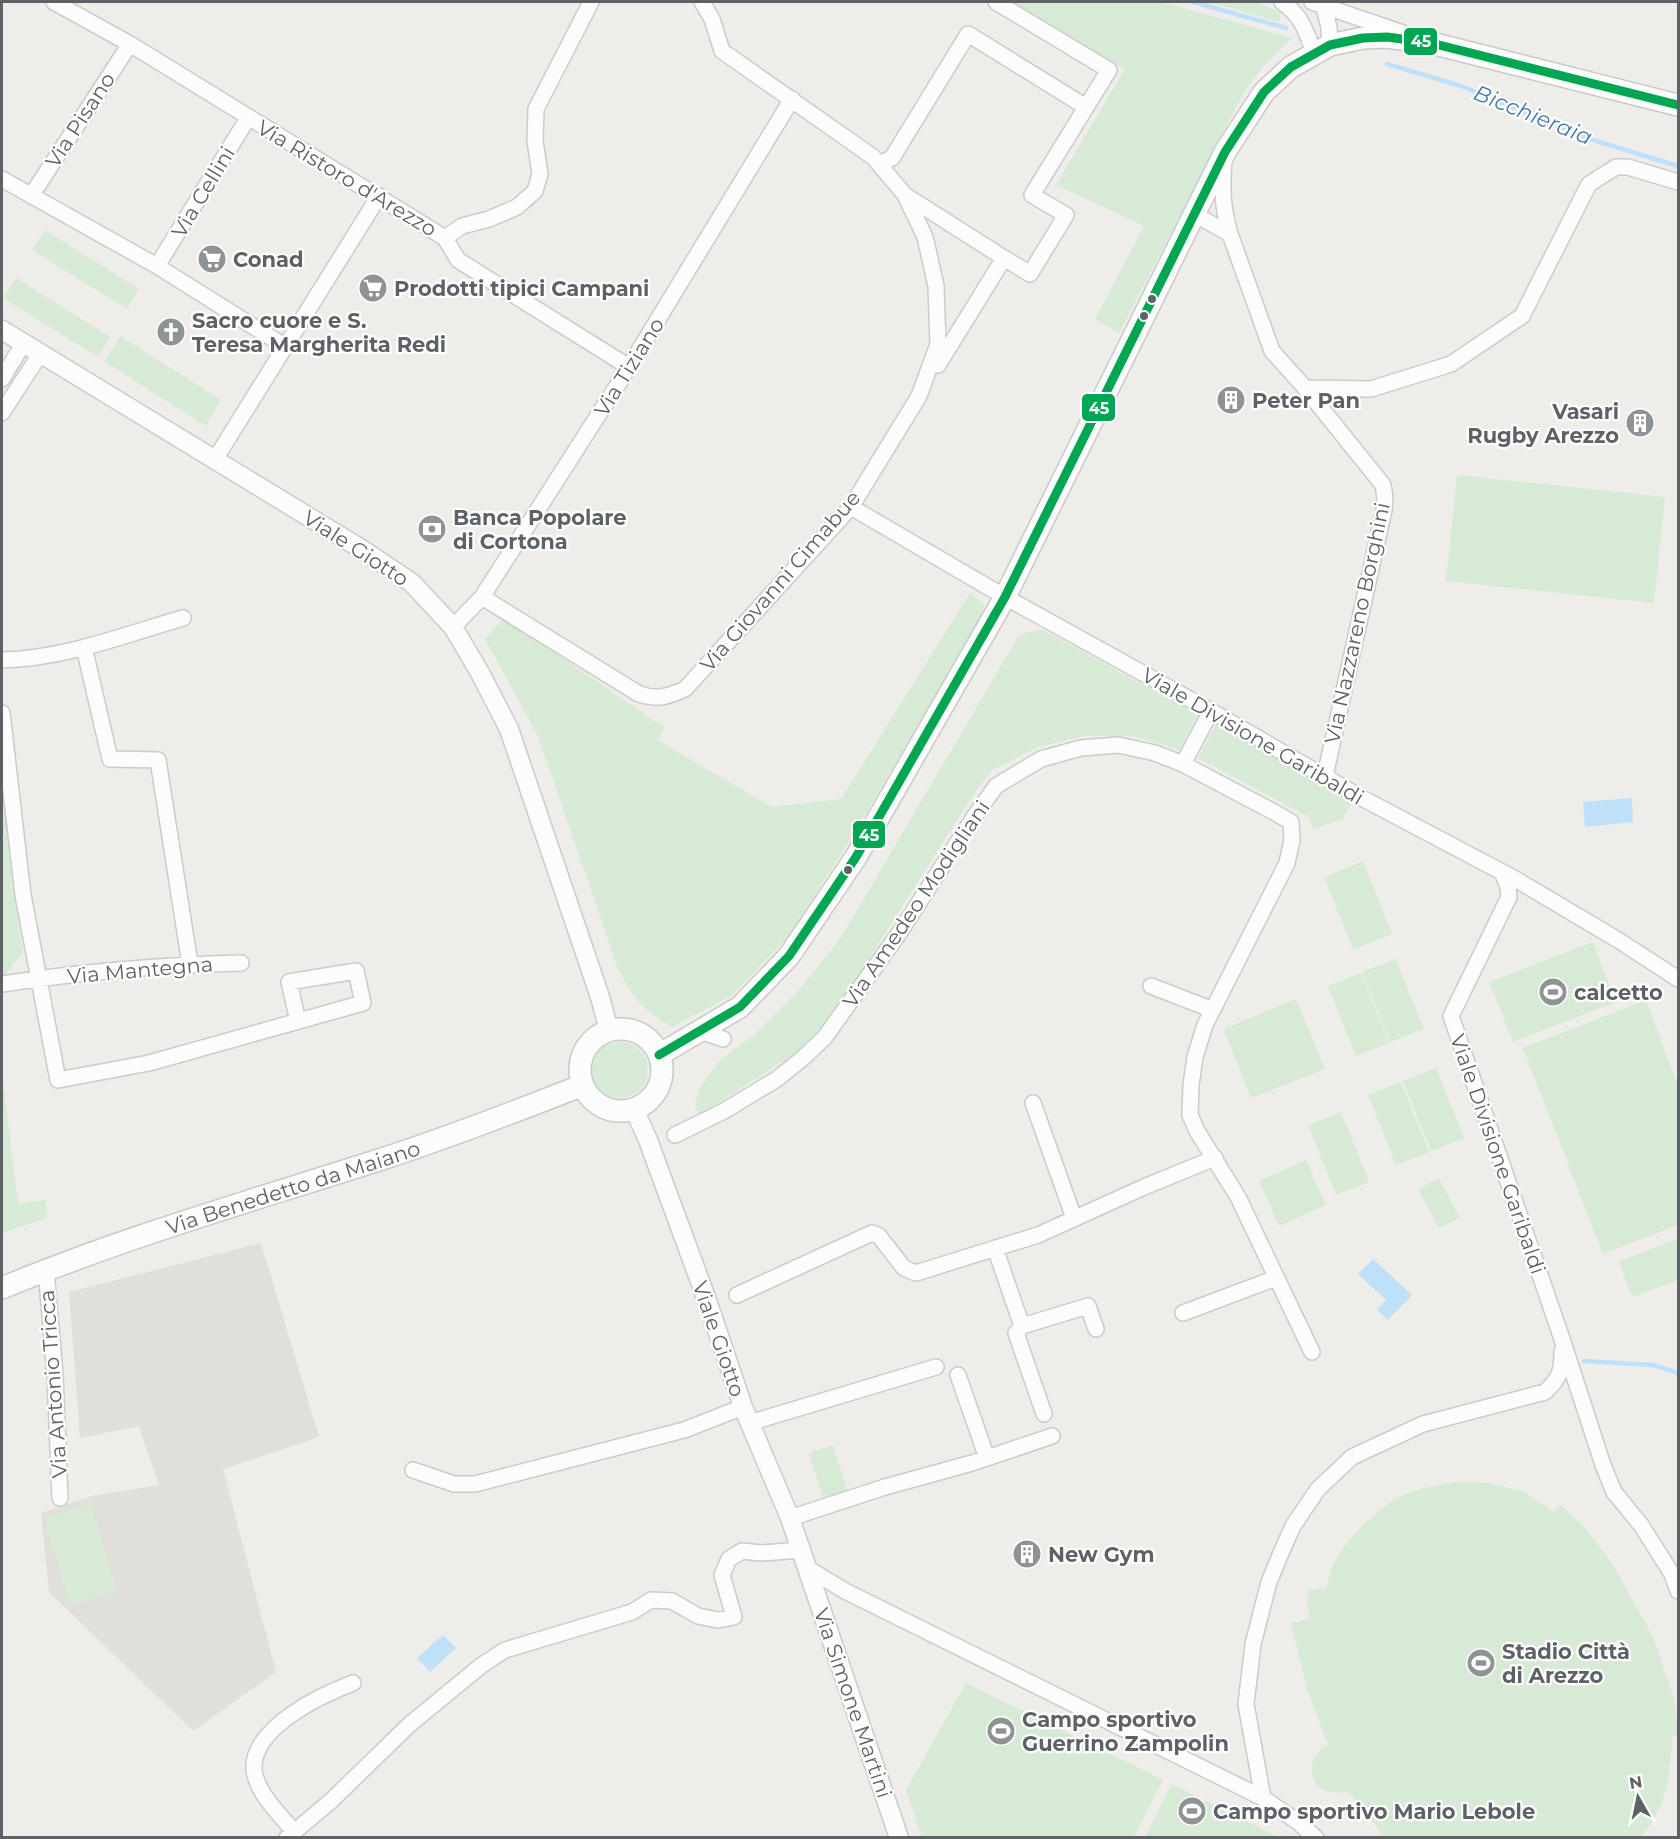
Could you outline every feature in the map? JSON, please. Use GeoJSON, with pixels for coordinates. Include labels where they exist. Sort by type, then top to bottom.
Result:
{"type":"FeatureCollection","features":[{"type":"Feature","properties":{"kind":"main road"},"geometry":{"type":"LineString","coordinates":[[659,1055],[740,1007],[789,956],[856,857],[1005,597],[1225,152],[1264,92],[1291,67],[1322,49],[1363,38],[1379,37],[1431,43],[1678,105]]}},
{"type":"Feature","properties":{"kind":"main road"},"geometry":{"type":"LineString","coordinates":[[621,1029],[644,1036],[653,1044],[659,1055],[662,1068],[655,1093],[634,1108],[621,1110],[604,1106],[589,1095],[583,1085],[580,1073],[585,1050],[592,1041],[609,1031],[621,1029]]}},
{"type":"Feature","properties":{"kind":"main road","name":"Via Benedetto da Maiano"},"geometry":{"type":"LineString","coordinates":[[2,1288],[128,1240],[385,1158],[583,1085]]}},
{"type":"Feature","properties":{"kind":"street","name":"Via Ristoro d'Arezzo"},"geometry":{"type":"LineString","coordinates":[[54,2],[130,44],[445,238],[458,260],[629,368]]}},
{"type":"Feature","properties":{"kind":"street"},"geometry":{"type":"LineString","coordinates":[[445,238],[462,226],[489,219],[517,207],[535,191],[540,174],[535,141],[536,109],[591,2]]}},
{"type":"Feature","properties":{"kind":"street","name":"Via Giovanni Cimabue"},"geometry":{"type":"LineString","coordinates":[[482,597],[639,694],[652,699],[685,689],[851,507],[919,396],[938,344],[936,286],[925,237],[905,195],[873,157],[722,51],[712,19],[702,2]]}},
{"type":"Feature","properties":{"kind":"street"},"geometry":{"type":"LineString","coordinates":[[905,195],[1030,274],[1066,215],[1032,195],[1109,70],[996,2]]}},
{"type":"Feature","properties":{"kind":"street"},"geometry":{"type":"LineString","coordinates":[[1282,2],[1302,20],[1322,49]]}},
{"type":"Feature","properties":{"kind":"street"},"geometry":{"type":"LineString","coordinates":[[1317,3],[1329,27],[1322,49]]}},
{"type":"Feature","properties":{"kind":"street"},"geometry":{"type":"LineString","coordinates":[[1317,3],[1431,43]]}},
{"type":"Feature","properties":{"kind":"street"},"geometry":{"type":"LineString","coordinates":[[879,164],[892,158],[968,34],[1086,107]]}},
{"type":"Feature","properties":{"kind":"street","name":"Via Pisano"},"geometry":{"type":"LineString","coordinates":[[31,196],[130,44]]}},
{"type":"Feature","properties":{"kind":"street","name":"Via Tiziano"},"geometry":{"type":"LineString","coordinates":[[453,627],[482,597],[629,368],[792,99]]}},
{"type":"Feature","properties":{"kind":"street","name":"Via Cellini"},"geometry":{"type":"LineString","coordinates":[[157,266],[248,118]]}},
{"type":"Feature","properties":{"kind":"street","name":"Via Nazzareno Borghini"},"geometry":{"type":"LineString","coordinates":[[1225,152],[1222,190],[1224,212],[1272,351],[1305,388],[1383,485],[1384,510],[1325,776]]}},
{"type":"Feature","properties":{"kind":"street"},"geometry":{"type":"LineString","coordinates":[[1305,388],[1371,389],[1451,364],[1522,316],[1589,183],[1616,167],[1628,167],[1678,182]]}},
{"type":"Feature","properties":{"kind":"street"},"geometry":{"type":"LineString","coordinates":[[2,179],[157,266],[286,347]]}},
{"type":"Feature","properties":{"kind":"street"},"geometry":{"type":"LineString","coordinates":[[214,461],[379,196]]}},
{"type":"Feature","properties":{"kind":"street"},"geometry":{"type":"LineString","coordinates":[[1194,214],[1230,234]]}},
{"type":"Feature","properties":{"kind":"street"},"geometry":{"type":"LineString","coordinates":[[919,396],[1004,258]]}},
{"type":"Feature","properties":{"kind":"street","name":"Viale Giotto"},"geometry":{"type":"LineString","coordinates":[[2,330],[363,550],[412,584],[453,627],[509,729],[600,997],[609,1031]]}},
{"type":"Feature","properties":{"kind":"street"},"geometry":{"type":"LineString","coordinates":[[2,379],[23,344]]}},
{"type":"Feature","properties":{"kind":"street"},"geometry":{"type":"LineString","coordinates":[[2,413],[40,354]]}},
{"type":"Feature","properties":{"kind":"street","name":"Viale Divisione Garibaldi"},"geometry":{"type":"LineString","coordinates":[[851,507],[1005,597],[1360,797],[1517,880],[1678,979]]}},
{"type":"Feature","properties":{"kind":"street"},"geometry":{"type":"LineString","coordinates":[[2,660],[24,660],[84,647],[183,618]]}},
{"type":"Feature","properties":{"kind":"street"},"geometry":{"type":"LineString","coordinates":[[84,647],[110,759],[158,760],[190,964]]}},
{"type":"Feature","properties":{"kind":"street"},"geometry":{"type":"LineString","coordinates":[[1183,764],[1211,711]]}},
{"type":"Feature","properties":{"kind":"street"},"geometry":{"type":"LineString","coordinates":[[2,713],[23,895],[58,1080],[149,1063],[363,1003],[356,970],[289,982],[298,1021]]}},
{"type":"Feature","properties":{"kind":"street","name":"Via Amedeo Modigliani"},"geometry":{"type":"LineString","coordinates":[[675,1135],[724,1111],[777,1079],[803,1058],[825,1037],[900,932],[996,786],[1041,759],[1081,748],[1118,745],[1155,753],[1183,764],[1291,822],[1292,840],[1287,863],[1213,1010]]}},
{"type":"Feature","properties":{"kind":"street"},"geometry":{"type":"LineString","coordinates":[[1502,872],[1509,897],[1522,892],[1539,894]]}},
{"type":"Feature","properties":{"kind":"street","name":"Viale Divisione Garibaldi"},"geometry":{"type":"LineString","coordinates":[[1509,897],[1450,1016],[1562,1339],[1603,1465],[1614,1492],[1641,1525],[1672,1574],[1678,1591]]}},
{"type":"Feature","properties":{"kind":"street","name":"Via Mantegna"},"geometry":{"type":"LineString","coordinates":[[2,984],[38,978],[190,964],[241,963]]}},
{"type":"Feature","properties":{"kind":"street"},"geometry":{"type":"LineString","coordinates":[[1151,986],[1213,1010],[1205,1025],[1196,1057],[1191,1085],[1190,1114],[1197,1131],[1238,1197],[1312,1352]]}},
{"type":"Feature","properties":{"kind":"street"},"geometry":{"type":"LineString","coordinates":[[700,1032],[723,1039]]}},
{"type":"Feature","properties":{"kind":"street"},"geometry":{"type":"LineString","coordinates":[[1033,1103],[1074,1218]]}},
{"type":"Feature","properties":{"kind":"street","name":"Viale Giotto"},"geometry":{"type":"LineString","coordinates":[[634,1108],[708,1303],[746,1415],[790,1518],[807,1568]]}},
{"type":"Feature","properties":{"kind":"street"},"geometry":{"type":"LineString","coordinates":[[737,1295],[872,1233],[879,1236],[904,1268],[916,1273],[1038,1235],[1215,1158]]}},
{"type":"Feature","properties":{"kind":"street"},"geometry":{"type":"LineString","coordinates":[[995,1248],[1022,1326]]}},
{"type":"Feature","properties":{"kind":"street","name":"Via Antonio Tricca"},"geometry":{"type":"LineString","coordinates":[[46,1270],[56,1374],[60,1498]]}},
{"type":"Feature","properties":{"kind":"street"},"geometry":{"type":"LineString","coordinates":[[1183,1313],[1275,1278]]}},
{"type":"Feature","properties":{"kind":"street"},"geometry":{"type":"LineString","coordinates":[[1044,1413],[1016,1333],[1022,1326],[1088,1306],[1096,1329]]}},
{"type":"Feature","properties":{"kind":"street"},"geometry":{"type":"LineString","coordinates":[[1263,1798],[1245,1704],[1252,1644],[1269,1581],[1293,1526],[1318,1489],[1353,1457],[1423,1424],[1545,1392],[1555,1382],[1562,1369],[1562,1339]]}},
{"type":"Feature","properties":{"kind":"street"},"geometry":{"type":"LineString","coordinates":[[413,1470],[454,1484],[475,1484],[936,1367]]}},
{"type":"Feature","properties":{"kind":"street"},"geometry":{"type":"LineString","coordinates":[[958,1375],[987,1458]]}},
{"type":"Feature","properties":{"kind":"street"},"geometry":{"type":"LineString","coordinates":[[790,1518],[1052,1436]]}},
{"type":"Feature","properties":{"kind":"street"},"geometry":{"type":"LineString","coordinates":[[353,1683],[328,1692],[306,1704],[278,1725],[259,1747],[254,1771],[262,1793],[291,1835],[332,1800],[409,1725],[482,1665],[504,1650],[632,1612],[651,1600],[672,1600],[698,1616],[718,1620],[734,1617],[722,1575],[729,1559],[742,1551],[761,1553],[801,1550]]}},
{"type":"Feature","properties":{"kind":"street"},"geometry":{"type":"LineString","coordinates":[[807,1568],[855,1596],[1263,1798],[1298,1821],[1316,1838]]}},
{"type":"Feature","properties":{"kind":"street","name":"Via Simone Martini"},"geometry":{"type":"LineString","coordinates":[[807,1568],[899,1838]]}},
{"type":"Feature","properties":{"kind":"shaded area"},"geometry":{"type":"Polygon","coordinates":[[[261,1243],[319,1437],[223,1469],[276,1672],[193,1731],[49,1592],[41,1513],[92,1496],[159,1485],[139,1426],[80,1438],[69,1292],[261,1243]]]}},
{"type":"Feature","properties":{"kind":"green space"},"geometry":{"type":"Polygon","coordinates":[[[1011,2],[1161,2],[1292,38],[1266,63],[1245,90],[1119,333],[1095,319],[1144,226],[1056,185],[1125,69],[1011,2]]]}},
{"type":"Feature","properties":{"kind":"green space"},"geometry":{"type":"Polygon","coordinates":[[[1207,2],[1256,2],[1281,12],[1279,22],[1207,2]]]}},
{"type":"Feature","properties":{"kind":"green space"},"geometry":{"type":"Polygon","coordinates":[[[45,230],[139,289],[127,309],[32,250],[45,230]]]}},
{"type":"Feature","properties":{"kind":"green space"},"geometry":{"type":"Polygon","coordinates":[[[16,278],[110,337],[98,357],[3,298],[16,278]]]}},
{"type":"Feature","properties":{"kind":"green space"},"geometry":{"type":"Polygon","coordinates":[[[120,336],[221,400],[206,426],[105,362],[120,336]]]}},
{"type":"Feature","properties":{"kind":"green space"},"geometry":{"type":"Polygon","coordinates":[[[1457,475],[1665,497],[1654,603],[1446,581],[1457,475]]]}},
{"type":"Feature","properties":{"kind":"green space"},"geometry":{"type":"Polygon","coordinates":[[[970,593],[984,604],[983,615],[854,833],[788,937],[731,996],[672,1027],[646,1009],[618,969],[538,736],[485,639],[504,618],[665,728],[657,740],[772,807],[841,799],[970,593]]]}},
{"type":"Feature","properties":{"kind":"green space"},"geometry":{"type":"Polygon","coordinates":[[[1043,630],[1197,714],[1180,750],[1134,736],[1084,736],[1038,747],[992,770],[973,795],[832,1017],[793,1055],[699,1115],[695,1104],[700,1088],[720,1060],[754,1035],[799,990],[840,939],[1018,637],[1028,632],[1043,630]]]}},
{"type":"Feature","properties":{"kind":"green space"},"geometry":{"type":"Polygon","coordinates":[[[1217,723],[1353,801],[1342,819],[1314,829],[1307,816],[1198,758],[1217,723]]]}},
{"type":"Feature","properties":{"kind":"green space"},"geometry":{"type":"Polygon","coordinates":[[[2,791],[23,951],[2,976],[2,791]]]}},
{"type":"Feature","properties":{"kind":"green space"},"geometry":{"type":"Polygon","coordinates":[[[1363,861],[1392,934],[1353,950],[1324,877],[1363,861]]]}},
{"type":"Feature","properties":{"kind":"green space","name":"calcetto"},"geometry":{"type":"Polygon","coordinates":[[[1593,942],[1616,1002],[1513,1042],[1489,982],[1593,942]]]}},
{"type":"Feature","properties":{"kind":"green space"},"geometry":{"type":"Polygon","coordinates":[[[1396,959],[1424,1029],[1390,1042],[1362,972],[1396,959]]]}},
{"type":"Feature","properties":{"kind":"green space"},"geometry":{"type":"Polygon","coordinates":[[[1361,973],[1389,1043],[1356,1056],[1328,986],[1361,973]]]}},
{"type":"Feature","properties":{"kind":"green space"},"geometry":{"type":"Polygon","coordinates":[[[1296,999],[1325,1069],[1251,1098],[1224,1029],[1296,999]]]}},
{"type":"Feature","properties":{"kind":"green space"},"geometry":{"type":"Polygon","coordinates":[[[1646,1000],[1678,1086],[1678,1225],[1603,1254],[1523,1048],[1646,1000]]]}},
{"type":"Feature","properties":{"kind":"green space"},"geometry":{"type":"Polygon","coordinates":[[[620,1042],[631,1044],[640,1050],[646,1059],[648,1070],[646,1081],[640,1090],[631,1096],[620,1098],[609,1096],[600,1090],[594,1081],[592,1070],[594,1059],[600,1050],[609,1044],[620,1042]]]}},
{"type":"Feature","properties":{"kind":"green space"},"geometry":{"type":"Polygon","coordinates":[[[1436,1068],[1464,1138],[1431,1151],[1403,1081],[1436,1068]]]}},
{"type":"Feature","properties":{"kind":"green space"},"geometry":{"type":"Polygon","coordinates":[[[2,1073],[18,1204],[46,1200],[47,1218],[2,1233],[2,1073]]]}},
{"type":"Feature","properties":{"kind":"green space"},"geometry":{"type":"Polygon","coordinates":[[[1401,1082],[1429,1152],[1396,1165],[1368,1095],[1401,1082]]]}},
{"type":"Feature","properties":{"kind":"green space"},"geometry":{"type":"Polygon","coordinates":[[[1341,1112],[1369,1182],[1336,1195],[1308,1125],[1341,1112]]]}},
{"type":"Feature","properties":{"kind":"green space"},"geometry":{"type":"Polygon","coordinates":[[[1306,1160],[1326,1205],[1279,1226],[1259,1181],[1306,1160]]]}},
{"type":"Feature","properties":{"kind":"green space"},"geometry":{"type":"Polygon","coordinates":[[[1439,1178],[1460,1218],[1439,1228],[1418,1189],[1439,1178]]]}},
{"type":"Feature","properties":{"kind":"green space"},"geometry":{"type":"Polygon","coordinates":[[[1678,1239],[1678,1280],[1632,1297],[1619,1261],[1678,1239]]]}},
{"type":"Feature","properties":{"kind":"green space"},"geometry":{"type":"Polygon","coordinates":[[[833,1445],[850,1498],[832,1504],[823,1496],[809,1453],[833,1445]]]}},
{"type":"Feature","properties":{"kind":"green space","name":"Stadio Città di Arezzo"},"geometry":{"type":"Polygon","coordinates":[[[1460,1482],[1487,1483],[1522,1491],[1554,1512],[1560,1504],[1585,1528],[1612,1563],[1653,1637],[1675,1702],[1678,1735],[1672,1736],[1670,1764],[1662,1802],[1641,1837],[1384,1837],[1349,1792],[1338,1793],[1323,1789],[1313,1777],[1313,1760],[1318,1752],[1328,1744],[1307,1689],[1291,1623],[1309,1619],[1307,1599],[1309,1590],[1326,1588],[1340,1553],[1373,1516],[1392,1501],[1415,1490],[1460,1482]]]}},
{"type":"Feature","properties":{"kind":"green space"},"geometry":{"type":"Polygon","coordinates":[[[91,1504],[117,1591],[70,1605],[44,1518],[91,1504]]]}},
{"type":"Feature","properties":{"kind":"green space","name":"Campo sportivo Guerrino Zampolin"},"geometry":{"type":"Polygon","coordinates":[[[966,1683],[1163,1780],[1134,1837],[922,1837],[906,1790],[966,1683]]]}},
{"type":"Feature","properties":{"kind":"green space","name":"Campo sportivo Mario Lebole"},"geometry":{"type":"Polygon","coordinates":[[[1171,1784],[1278,1837],[1145,1837],[1171,1784]]]}},
{"type":"Feature","properties":{"kind":"water"},"geometry":{"type":"Polygon","coordinates":[[[1632,798],[1633,822],[1585,827],[1583,802],[1632,798]]]}},
{"type":"Feature","properties":{"kind":"water"},"geometry":{"type":"Polygon","coordinates":[[[1373,1259],[1412,1295],[1388,1320],[1377,1310],[1386,1300],[1358,1274],[1373,1259]]]}},
{"type":"Feature","properties":{"kind":"water"},"geometry":{"type":"Polygon","coordinates":[[[443,1635],[456,1648],[430,1672],[417,1658],[443,1635]]]}},
{"type":"Feature","properties":{"kind":"waterway","name":"Bicchieraia"},"geometry":{"type":"LineString","coordinates":[[1193,2],[1286,28]]}},
{"type":"Feature","properties":{"kind":"waterway","name":"Bicchieraia"},"geometry":{"type":"LineString","coordinates":[[1387,64],[1461,86],[1596,141],[1678,166]]}},
{"type":"Feature","properties":{"kind":"waterway"},"geometry":{"type":"LineString","coordinates":[[1584,1361],[1653,1365],[1678,1373]]}},
{"type":"Feature","properties":{"kind":"transit line","name":"45"},"geometry":{"type":"LineString","coordinates":[[659,1055],[740,1007],[789,956],[856,857],[1005,597],[1225,152],[1264,92],[1291,67],[1330,45],[1363,38],[1387,37],[1431,43],[1678,105]]}},
{"type":"Feature","properties":{"kind":"place","name":"Conad"},"geometry":{"type":"Point","coordinates":[212,259]}},
{"type":"Feature","properties":{"kind":"place","name":"Prodotti tipici Campani"},"geometry":{"type":"Point","coordinates":[373,288]}},
{"type":"Feature","properties":{"kind":"place","name":"Sacro cuore e S. Teresa Margherita Redi"},"geometry":{"type":"Point","coordinates":[171,332]}},
{"type":"Feature","properties":{"kind":"place","name":"Peter Pan"},"geometry":{"type":"Point","coordinates":[1231,400]}},
{"type":"Feature","properties":{"kind":"place","name":"Vasari Rugby Arezzo"},"geometry":{"type":"Point","coordinates":[1640,423]}},
{"type":"Feature","properties":{"kind":"place","name":"Banca Popolare di Cortona"},"geometry":{"type":"Point","coordinates":[432,529]}},
{"type":"Feature","properties":{"kind":"place","name":"calcetto"},"geometry":{"type":"Point","coordinates":[1553,992]}},
{"type":"Feature","properties":{"kind":"place","name":"New Gym"},"geometry":{"type":"Point","coordinates":[1027,1554]}},
{"type":"Feature","properties":{"kind":"place","name":"Stadio Città di Arezzo"},"geometry":{"type":"Point","coordinates":[1481,1663]}},
{"type":"Feature","properties":{"kind":"place","name":"Campo sportivo Guerrino Zampolin"},"geometry":{"type":"Point","coordinates":[1001,1731]}},
{"type":"Feature","properties":{"kind":"place","name":"Campo sportivo Mario Lebole"},"geometry":{"type":"Point","coordinates":[1192,1811]}}]}
